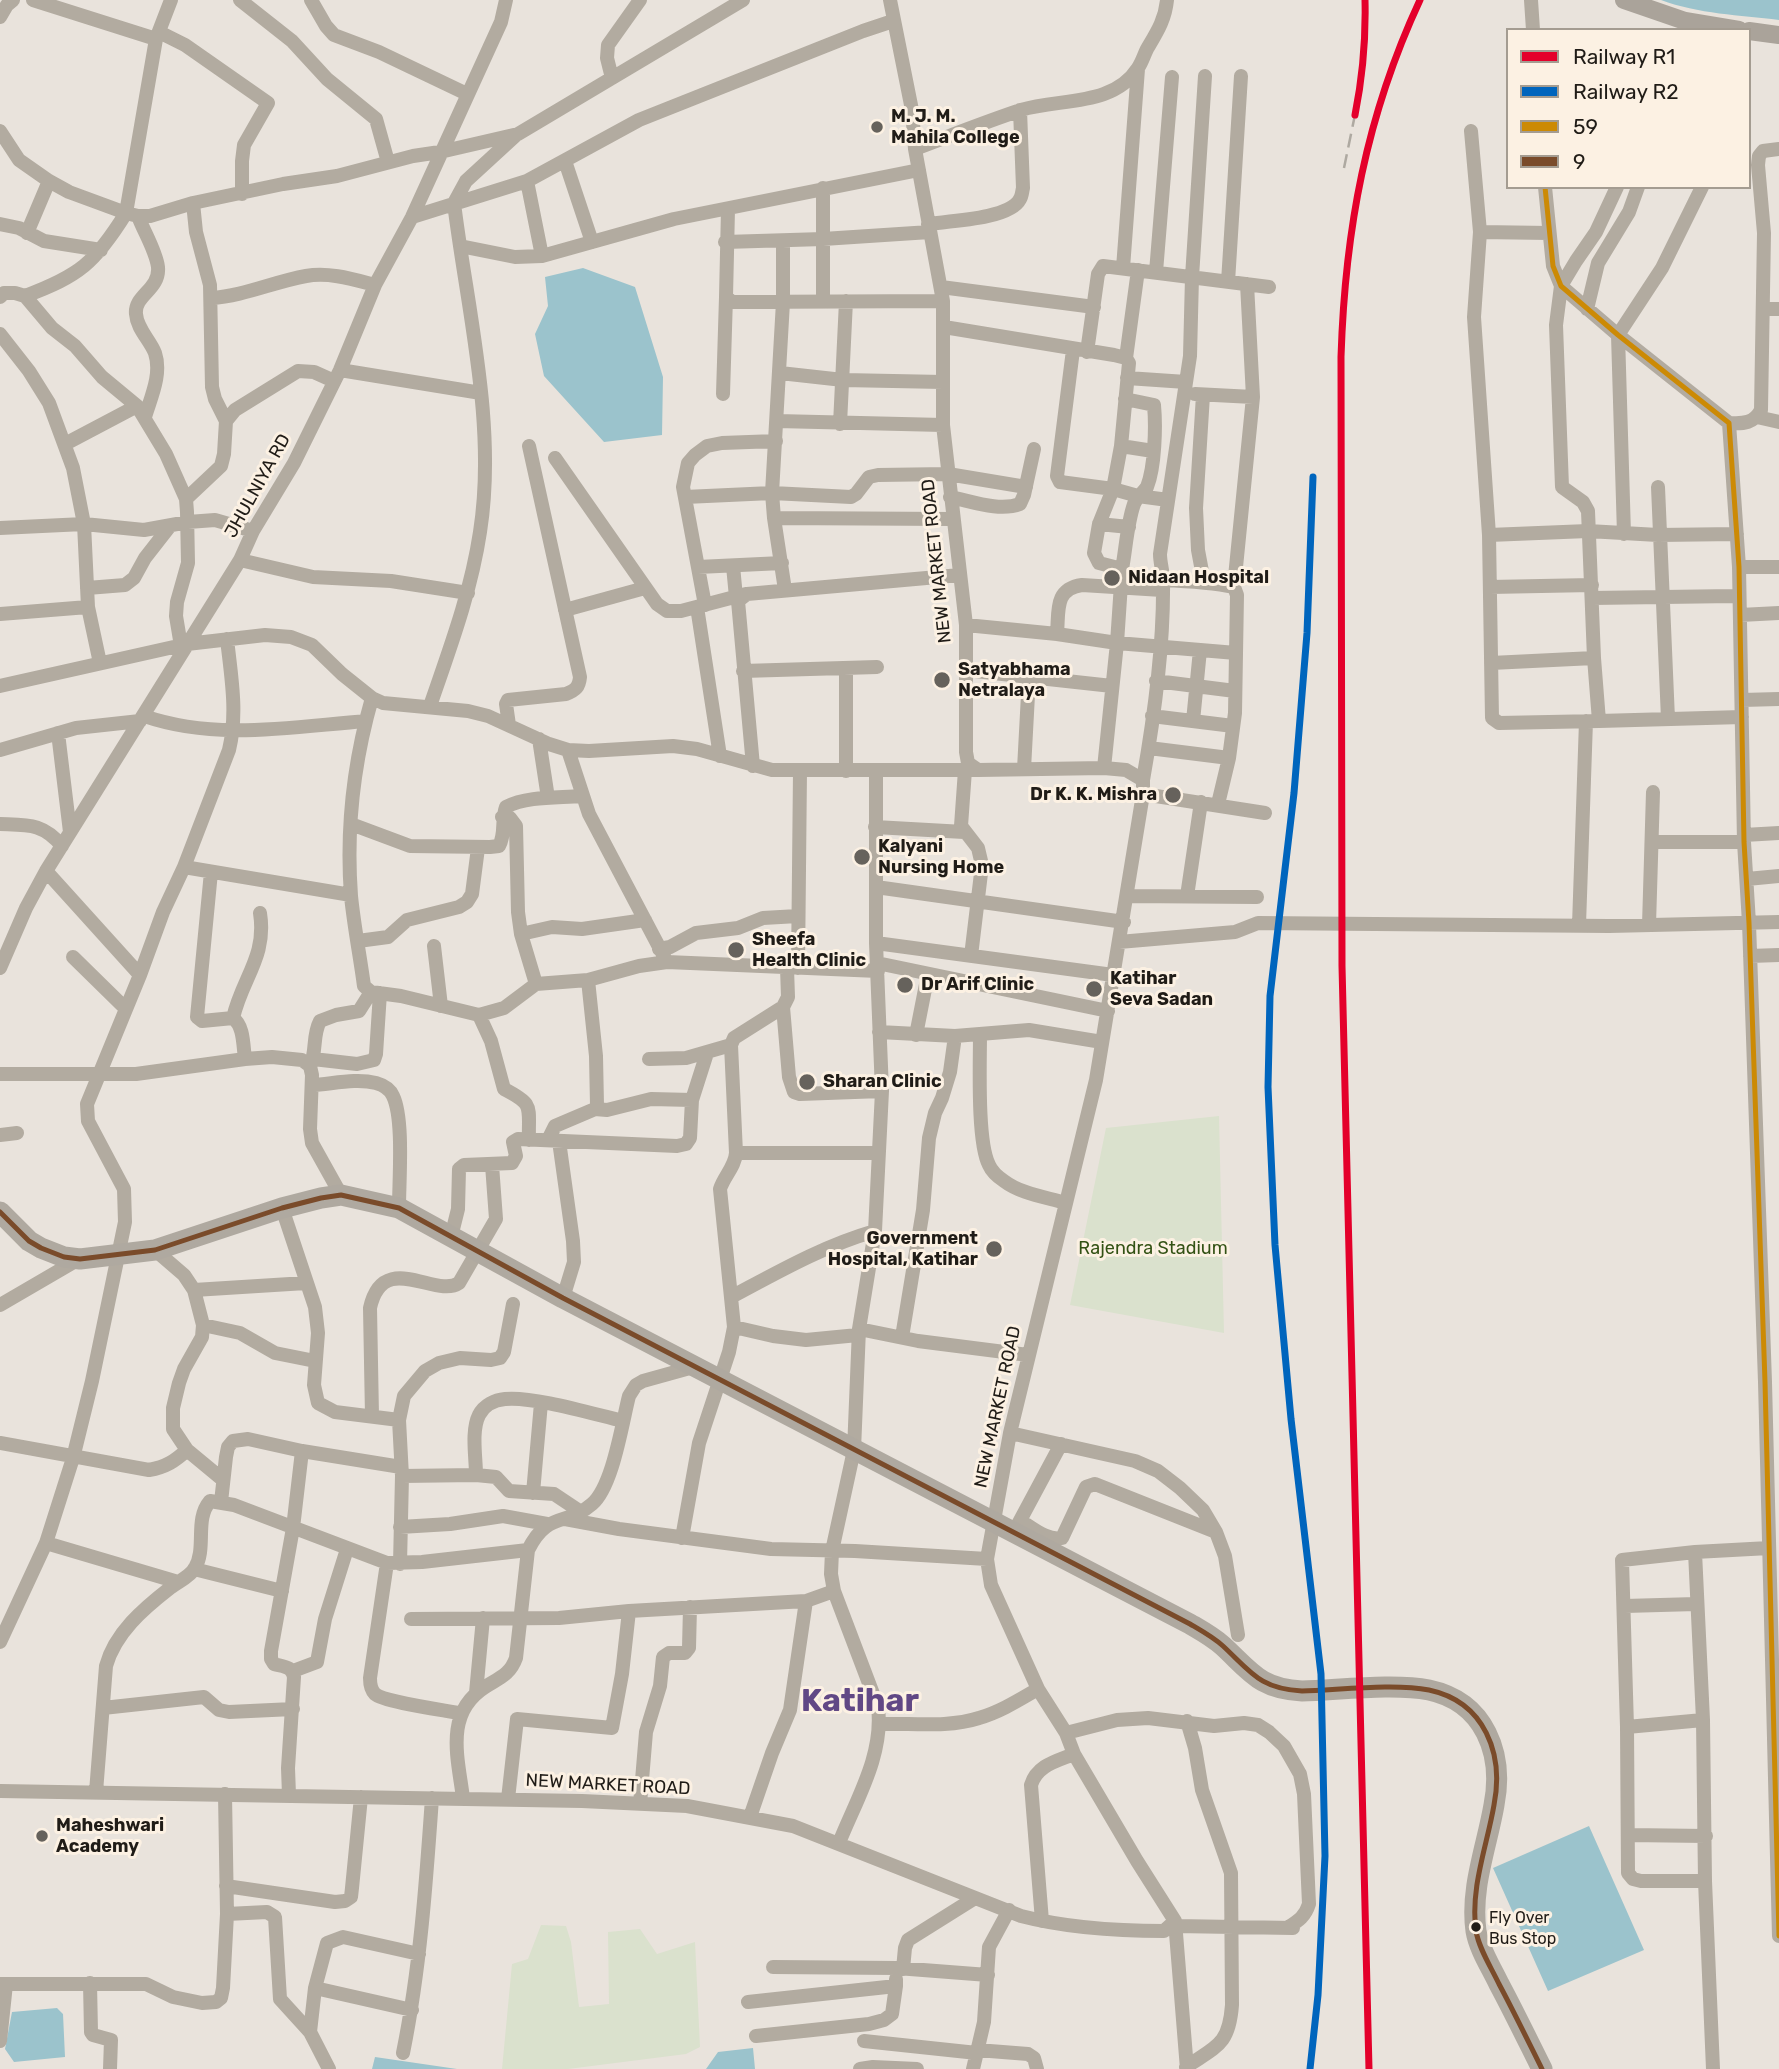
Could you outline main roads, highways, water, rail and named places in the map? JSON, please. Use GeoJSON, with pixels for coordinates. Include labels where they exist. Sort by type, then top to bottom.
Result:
{"type":"FeatureCollection","features":[{"type":"Feature","properties":{"kind":"highway"},"geometry":{"type":"LineString","coordinates":[[0,1212],[29,1241],[64,1257],[80,1259],[155,1250],[282,1208],[341,1195],[399,1208],[563,1298],[994,1523],[1017,1526],[1036,1545],[1191,1624],[1223,1646],[1256,1678],[1268,1685],[1302,1691],[1410,1688],[1430,1690],[1461,1704],[1488,1734],[1498,1769],[1494,1807],[1476,1892],[1476,1933],[1542,2069]]}},
{"type":"Feature","properties":{"kind":"main road"},"geometry":{"type":"LineString","coordinates":[[1624,0],[1665,15],[1725,28]]}},
{"type":"Feature","properties":{"kind":"main road"},"geometry":{"type":"LineString","coordinates":[[1751,31],[1779,34]]}},
{"type":"Feature","properties":{"kind":"water"},"geometry":{"type":"Polygon","coordinates":[[[1661,0],[1779,0],[1779,20],[1704,11],[1661,0]]]}},
{"type":"Feature","properties":{"kind":"water"},"geometry":{"type":"Polygon","coordinates":[[[583,268],[635,287],[663,377],[662,435],[604,442],[544,376],[535,334],[548,306],[545,277],[583,268]]]}},
{"type":"Feature","properties":{"kind":"water"},"geometry":{"type":"Polygon","coordinates":[[[1589,1826],[1644,1950],[1548,1991],[1493,1868],[1589,1826]]]}},
{"type":"Feature","properties":{"kind":"water"},"geometry":{"type":"Polygon","coordinates":[[[57,2008],[63,2014],[65,2057],[14,2062],[5,2049],[12,2012],[57,2008]]]}},
{"type":"Feature","properties":{"kind":"water"},"geometry":{"type":"Polygon","coordinates":[[[753,2048],[755,2069],[706,2069],[718,2052],[753,2048]]]}},
{"type":"Feature","properties":{"kind":"water"},"geometry":{"type":"Polygon","coordinates":[[[375,2057],[457,2069],[372,2069],[375,2057]]]}},
{"type":"Feature","properties":{"kind":"railway"},"geometry":{"type":"LineString","coordinates":[[1344,168],[1363,76],[1366,42],[1365,0]]}},
{"type":"Feature","properties":{"kind":"railway"},"geometry":{"type":"LineString","coordinates":[[1369,2069],[1342,966],[1341,357],[1347,264],[1362,174],[1385,87],[1420,0]]}},
{"type":"Feature","properties":{"kind":"rail line","name":"R1"},"geometry":{"type":"LineString","coordinates":[[1355,115],[1363,58],[1365,0]]}},
{"type":"Feature","properties":{"kind":"rail line","name":"R1"},"geometry":{"type":"LineString","coordinates":[[1369,2069],[1342,966],[1341,357],[1347,264],[1362,174],[1385,87],[1420,0]]}},
{"type":"Feature","properties":{"kind":"rail line","name":"R2"},"geometry":{"type":"LineString","coordinates":[[1310,2069],[1318,1995],[1325,1856],[1321,1674],[1291,1419],[1275,1245],[1268,1087],[1270,996],[1294,793],[1307,633],[1313,477]]}},
{"type":"Feature","properties":{"kind":"place","name":"M. J. M. Mahila College"},"geometry":{"type":"Point","coordinates":[877,127]}},
{"type":"Feature","properties":{"kind":"place","name":"Nidaan Hospital"},"geometry":{"type":"Point","coordinates":[1112,578]}},
{"type":"Feature","properties":{"kind":"place","name":"Satyabhama Netralaya"},"geometry":{"type":"Point","coordinates":[942,680]}},
{"type":"Feature","properties":{"kind":"place","name":"Dr K. K. Mishra"},"geometry":{"type":"Point","coordinates":[1173,795]}},
{"type":"Feature","properties":{"kind":"place","name":"Kalyani Nursing Home"},"geometry":{"type":"Point","coordinates":[862,857]}},
{"type":"Feature","properties":{"kind":"place","name":"Sheefa Health Clinic"},"geometry":{"type":"Point","coordinates":[736,950]}},
{"type":"Feature","properties":{"kind":"place","name":"Dr Arif Clinic"},"geometry":{"type":"Point","coordinates":[905,985]}},
{"type":"Feature","properties":{"kind":"place","name":"Katihar Seva Sadan"},"geometry":{"type":"Point","coordinates":[1094,989]}},
{"type":"Feature","properties":{"kind":"place","name":"Sharan Clinic"},"geometry":{"type":"Point","coordinates":[807,1082]}},
{"type":"Feature","properties":{"kind":"place","name":"Government Hospital, Katihar"},"geometry":{"type":"Point","coordinates":[994,1249]}},
{"type":"Feature","properties":{"kind":"place","name":"Maheshwari Academy"},"geometry":{"type":"Point","coordinates":[42,1836]}},
{"type":"Feature","properties":{"kind":"place","name":"Fly Over Bus Stop"},"geometry":{"type":"Point","coordinates":[1476,1927]}},
{"type":"Feature","properties":{"kind":"district","name":"Katihar"},"geometry":{"type":"Point","coordinates":[860,1702]}},
{"type":"Feature","properties":{"kind":"park label","name":"Rajendra Stadium"},"geometry":{"type":"Point","coordinates":[1153,1249]}}]}
